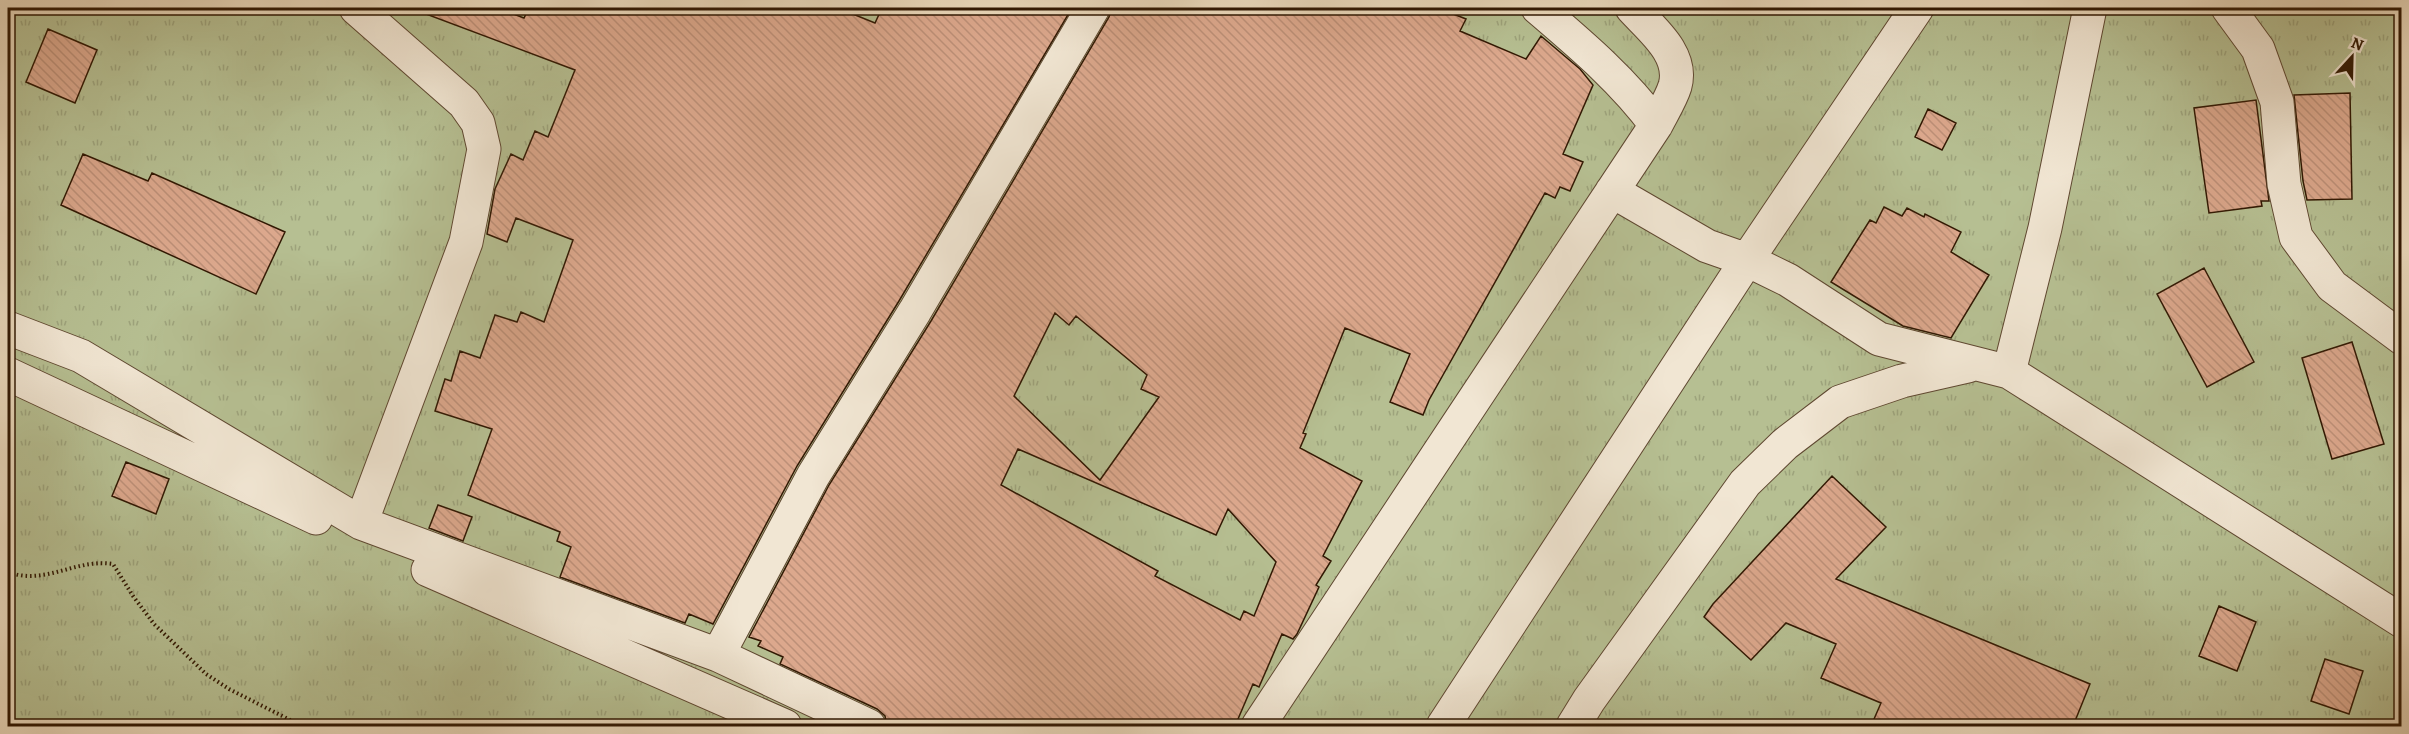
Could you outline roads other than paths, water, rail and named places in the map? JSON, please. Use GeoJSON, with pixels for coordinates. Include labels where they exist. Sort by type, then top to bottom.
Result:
{"type":"FeatureCollection","features":[{"type":"Feature","properties":{"kind":"street"},"geometry":{"type":"LineString","coordinates":[[356,8],[464,104],[478,123],[484,149],[466,242],[361,523]]}},
{"type":"Feature","properties":{"kind":"street"},"geometry":{"type":"LineString","coordinates":[[718,655],[813,476],[915,311],[1093,8]]}},
{"type":"Feature","properties":{"kind":"street"},"geometry":{"type":"LineString","coordinates":[[1538,8],[1611,73],[1636,98],[1656,125]]}},
{"type":"Feature","properties":{"kind":"street"},"geometry":{"type":"LineString","coordinates":[[1258,726],[1656,125],[1675,86],[1675,65],[1670,50],[1632,8]]}},
{"type":"Feature","properties":{"kind":"street"},"geometry":{"type":"LineString","coordinates":[[1443,726],[1747,260],[1917,8]]}},
{"type":"Feature","properties":{"kind":"street"},"geometry":{"type":"LineString","coordinates":[[2009,372],[2045,228],[2090,8]]}},
{"type":"Feature","properties":{"kind":"street"},"geometry":{"type":"LineString","coordinates":[[2228,8],[2258,49],[2277,102],[2284,184],[2296,237],[2332,286],[2402,338]]}},
{"type":"Feature","properties":{"kind":"street"},"geometry":{"type":"LineString","coordinates":[[1612,191],[1707,246],[1747,260],[1788,280],[1879,339],[2009,372],[2402,621]]}},
{"type":"Feature","properties":{"kind":"street"},"geometry":{"type":"LineString","coordinates":[[8,328],[81,356],[361,523],[718,655],[869,726]]}},
{"type":"Feature","properties":{"kind":"street"},"geometry":{"type":"LineString","coordinates":[[1573,726],[1589,700],[1745,483],[1785,444],[1840,402],[1902,381],[1976,365]]}},
{"type":"Feature","properties":{"kind":"street"},"geometry":{"type":"LineString","coordinates":[[8,374],[405,559],[785,726]]}}]}
